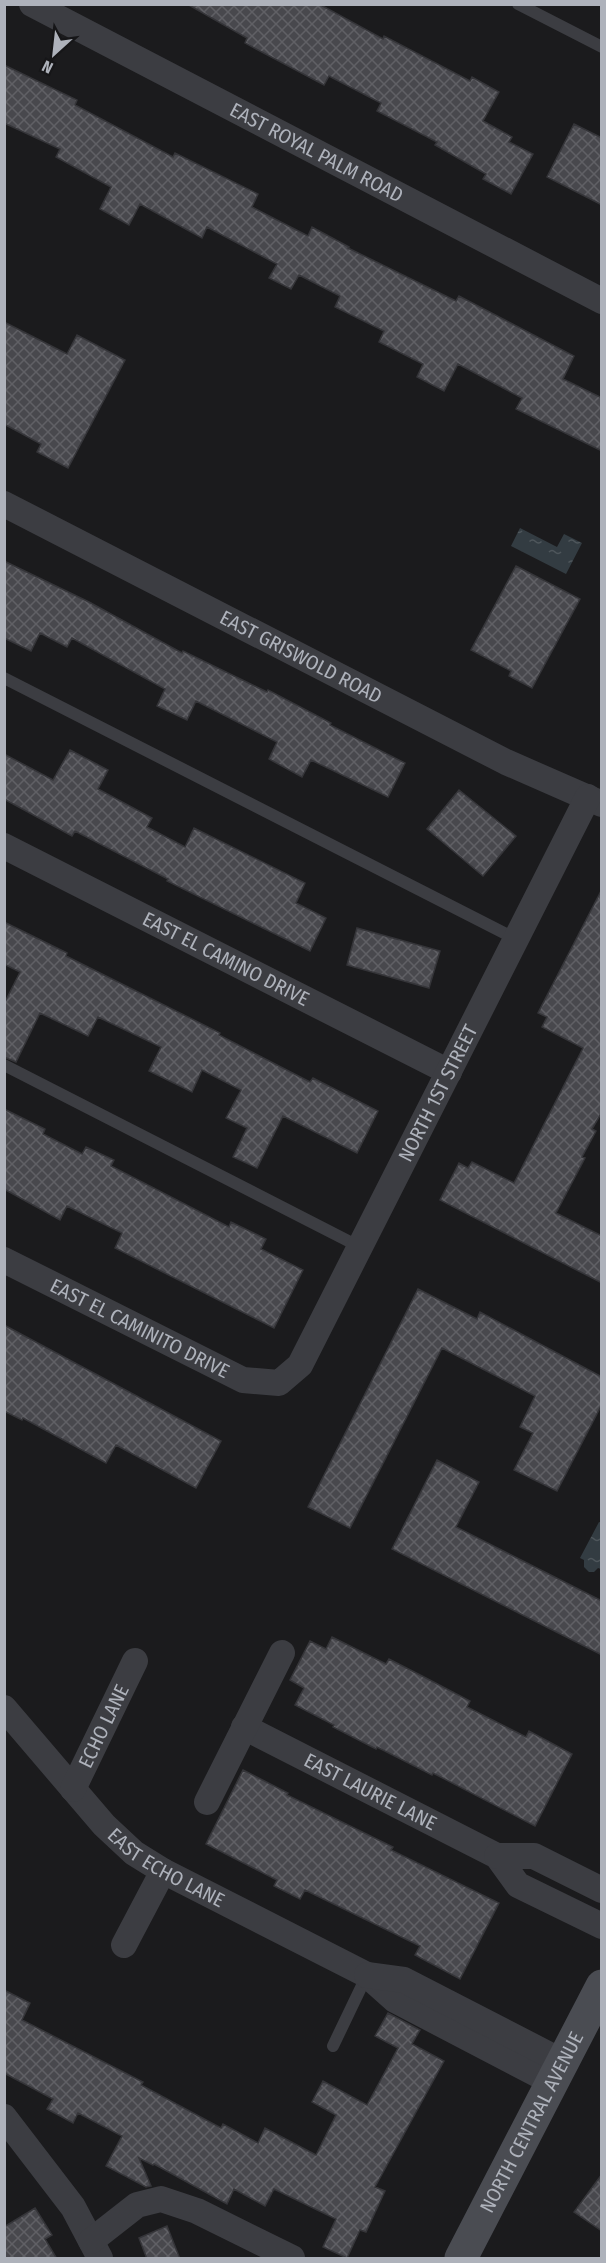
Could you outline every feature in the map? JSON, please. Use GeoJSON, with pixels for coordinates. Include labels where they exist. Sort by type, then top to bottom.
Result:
{"type":"FeatureCollection","features":[{"type":"Feature","properties":{"kind":"main road","name":"NORTH CENTRAL AVENUE"},"geometry":{"type":"LineString","coordinates":[[461,2259],[558,2072],[594,2019],[602,1986]]}},
{"type":"Feature","properties":{"kind":"street","name":"EAST ROYAL PALM ROAD"},"geometry":{"type":"LineString","coordinates":[[32,4],[602,301]]}},
{"type":"Feature","properties":{"kind":"street","name":"EAST GRISWOLD ROAD"},"geometry":{"type":"LineString","coordinates":[[4,504],[506,762],[595,801]]}},
{"type":"Feature","properties":{"kind":"street","name":"NORTH 1ST STREET"},"geometry":{"type":"LineString","coordinates":[[279,1383],[300,1365],[516,939],[595,801]]}},
{"type":"Feature","properties":{"kind":"street","name":"EAST EL CAMINO DRIVE"},"geometry":{"type":"LineString","coordinates":[[4,846],[449,1072]]}},
{"type":"Feature","properties":{"kind":"street","name":"EAST EL CAMINITO DRIVE"},"geometry":{"type":"LineString","coordinates":[[4,1260],[243,1380],[279,1383]]}},
{"type":"Feature","properties":{"kind":"street"},"geometry":{"type":"LineString","coordinates":[[207,1802],[282,1653]]}},
{"type":"Feature","properties":{"kind":"street","name":"ECHO LANE"},"geometry":{"type":"LineString","coordinates":[[73,1789],[135,1661]]}},
{"type":"Feature","properties":{"kind":"street","name":"EAST ECHO LANE"},"geometry":{"type":"LineString","coordinates":[[4,1708],[104,1825],[134,1853],[163,1871],[367,1975],[404,1980],[558,2072]]}},
{"type":"Feature","properties":{"kind":"street","name":"EAST LAURIE LANE"},"geometry":{"type":"LineString","coordinates":[[244,1727],[497,1856],[534,1856],[547,1880],[602,1926]]}},
{"type":"Feature","properties":{"kind":"street"},"geometry":{"type":"LineString","coordinates":[[124,1946],[163,1871]]}},
{"type":"Feature","properties":{"kind":"street","name":"EAST LAURIE LANE"},"geometry":{"type":"LineString","coordinates":[[547,1880],[602,1890]]}},
{"type":"Feature","properties":{"kind":"street"},"geometry":{"type":"LineString","coordinates":[[4,2117],[73,2207],[95,2250],[137,2205],[161,2199],[197,2211],[292,2259]]}},
{"type":"Feature","properties":{"kind":"lane"},"geometry":{"type":"LineString","coordinates":[[518,4],[602,47]]}},
{"type":"Feature","properties":{"kind":"lane"},"geometry":{"type":"LineString","coordinates":[[4,678],[516,939]]}},
{"type":"Feature","properties":{"kind":"lane"},"geometry":{"type":"LineString","coordinates":[[4,1065],[360,1247]]}},
{"type":"Feature","properties":{"kind":"lane"},"geometry":{"type":"LineString","coordinates":[[333,2046],[367,1975]]}},
{"type":"Feature","properties":{"kind":"water"},"geometry":{"type":"Polygon","coordinates":[[[520,528],[557,547],[564,534],[582,543],[566,574],[511,546],[520,528]]]}},
{"type":"Feature","properties":{"kind":"water"},"geometry":{"type":"Polygon","coordinates":[[[599,1522],[602,1523],[601,1569],[589,1572],[584,1567],[584,1560],[580,1558],[599,1522]]]}},
{"type":"Feature","properties":{"kind":"building"},"geometry":{"type":"Polygon","coordinates":[[[187,4],[319,4],[383,39],[384,36],[470,81],[472,77],[499,92],[483,121],[512,137],[509,142],[533,154],[511,194],[483,179],[486,174],[435,145],[437,142],[377,111],[381,103],[329,76],[324,85],[245,43],[247,38],[187,4]]]}},
{"type":"Feature","properties":{"kind":"building"},"geometry":{"type":"Polygon","coordinates":[[[4,65],[77,100],[75,105],[173,157],[175,153],[258,194],[252,207],[308,236],[312,227],[348,248],[456,301],[459,296],[574,356],[563,379],[602,398],[602,451],[516,409],[522,398],[458,364],[444,391],[417,377],[423,364],[379,342],[384,331],[335,307],[340,296],[299,275],[291,289],[269,278],[277,264],[207,227],[202,238],[140,204],[129,225],[100,209],[111,187],[56,157],[60,149],[4,123],[4,65]]]}},
{"type":"Feature","properties":{"kind":"building"},"geometry":{"type":"Polygon","coordinates":[[[574,124],[602,138],[602,205],[547,177],[574,124]]]}},
{"type":"Feature","properties":{"kind":"building"},"geometry":{"type":"Polygon","coordinates":[[[4,322],[67,354],[77,335],[125,360],[68,468],[37,452],[41,444],[4,424],[4,322]]]}},
{"type":"Feature","properties":{"kind":"building"},"geometry":{"type":"Polygon","coordinates":[[[4,561],[89,602],[182,653],[183,651],[267,692],[268,690],[405,763],[388,797],[311,760],[302,777],[269,759],[277,742],[196,701],[187,720],[157,706],[165,689],[72,638],[67,647],[40,633],[31,651],[4,638],[4,561]]]}},
{"type":"Feature","properties":{"kind":"building"},"geometry":{"type":"Polygon","coordinates":[[[516,566],[580,599],[532,688],[509,676],[511,671],[471,650],[516,566]]]}},
{"type":"Feature","properties":{"kind":"building"},"geometry":{"type":"Polygon","coordinates":[[[70,750],[108,770],[98,789],[152,818],[147,827],[185,847],[194,828],[305,883],[296,903],[326,918],[310,951],[167,881],[168,879],[75,831],[72,836],[4,799],[4,754],[53,780],[70,750]]]}},
{"type":"Feature","properties":{"kind":"building"},"geometry":{"type":"Polygon","coordinates":[[[459,790],[516,836],[483,876],[427,829],[459,790]]]}},
{"type":"Feature","properties":{"kind":"building"},"geometry":{"type":"Polygon","coordinates":[[[602,889],[602,1112],[592,1129],[596,1131],[582,1157],[585,1158],[556,1213],[602,1236],[602,1283],[440,1200],[459,1163],[468,1168],[472,1162],[514,1183],[583,1048],[542,1027],[547,1017],[538,1013],[602,889]]]}},
{"type":"Feature","properties":{"kind":"building"},"geometry":{"type":"Polygon","coordinates":[[[4,922],[310,1082],[313,1078],[378,1111],[357,1153],[283,1116],[257,1168],[233,1157],[247,1128],[226,1118],[241,1090],[202,1070],[192,1092],[149,1071],[161,1047],[98,1017],[88,1036],[40,1013],[16,1062],[4,1057],[4,1004],[20,972],[4,964],[4,922]]]}},
{"type":"Feature","properties":{"kind":"building"},"geometry":{"type":"Polygon","coordinates":[[[357,928],[440,951],[429,988],[347,965],[357,928]]]}},
{"type":"Feature","properties":{"kind":"building"},"geometry":{"type":"Polygon","coordinates":[[[4,1109],[45,1129],[43,1134],[82,1154],[86,1147],[114,1160],[111,1166],[229,1227],[231,1222],[266,1239],[261,1249],[303,1270],[274,1328],[115,1248],[122,1233],[67,1206],[60,1220],[4,1189],[4,1109]]]}},
{"type":"Feature","properties":{"kind":"building"},"geometry":{"type":"Polygon","coordinates":[[[418,1289],[477,1319],[480,1312],[602,1377],[602,1404],[557,1491],[514,1470],[533,1433],[520,1427],[535,1396],[442,1348],[350,1528],[308,1507],[418,1289]]]}},
{"type":"Feature","properties":{"kind":"building"},"geometry":{"type":"Polygon","coordinates":[[[4,1325],[221,1441],[196,1488],[116,1445],[106,1463],[23,1418],[22,1420],[4,1411],[4,1325]]]}},
{"type":"Feature","properties":{"kind":"building"},"geometry":{"type":"Polygon","coordinates":[[[437,1460],[479,1482],[456,1527],[602,1601],[602,1655],[392,1549],[437,1460]]]}},
{"type":"Feature","properties":{"kind":"building"},"geometry":{"type":"Polygon","coordinates":[[[332,1637],[386,1664],[389,1659],[470,1701],[467,1707],[526,1737],[529,1731],[572,1754],[535,1826],[433,1773],[432,1775],[377,1747],[376,1749],[295,1705],[304,1688],[290,1680],[310,1641],[326,1649],[332,1637]]]}},
{"type":"Feature","properties":{"kind":"building"},"geometry":{"type":"Polygon","coordinates":[[[243,1770],[288,1793],[287,1795],[393,1847],[391,1850],[499,1903],[460,1979],[415,1955],[420,1946],[305,1890],[300,1899],[274,1886],[277,1880],[206,1844],[243,1770]]]}},
{"type":"Feature","properties":{"kind":"building"},"geometry":{"type":"Polygon","coordinates":[[[4,1990],[30,2003],[22,2020],[143,2082],[141,2085],[221,2128],[223,2124],[258,2143],[265,2128],[316,2155],[336,2115],[312,2102],[323,2081],[367,2105],[398,2048],[375,2036],[388,2013],[420,2030],[412,2044],[444,2061],[375,2187],[385,2191],[366,2232],[360,2230],[347,2258],[323,2247],[336,2219],[274,2189],[265,2206],[234,2189],[227,2204],[139,2158],[151,2186],[146,2187],[106,2166],[122,2136],[78,2113],[73,2123],[47,2109],[53,2099],[4,2073],[4,1990]]]}},
{"type":"Feature","properties":{"kind":"building"},"geometry":{"type":"Polygon","coordinates":[[[602,2174],[602,2231],[574,2212],[602,2174]]]}},
{"type":"Feature","properties":{"kind":"building"},"geometry":{"type":"Polygon","coordinates":[[[35,2208],[52,2235],[45,2239],[57,2259],[4,2259],[4,2227],[35,2208]]]}},
{"type":"Feature","properties":{"kind":"building"},"geometry":{"type":"Polygon","coordinates":[[[167,2226],[180,2259],[147,2259],[139,2238],[167,2226]]]}}]}
